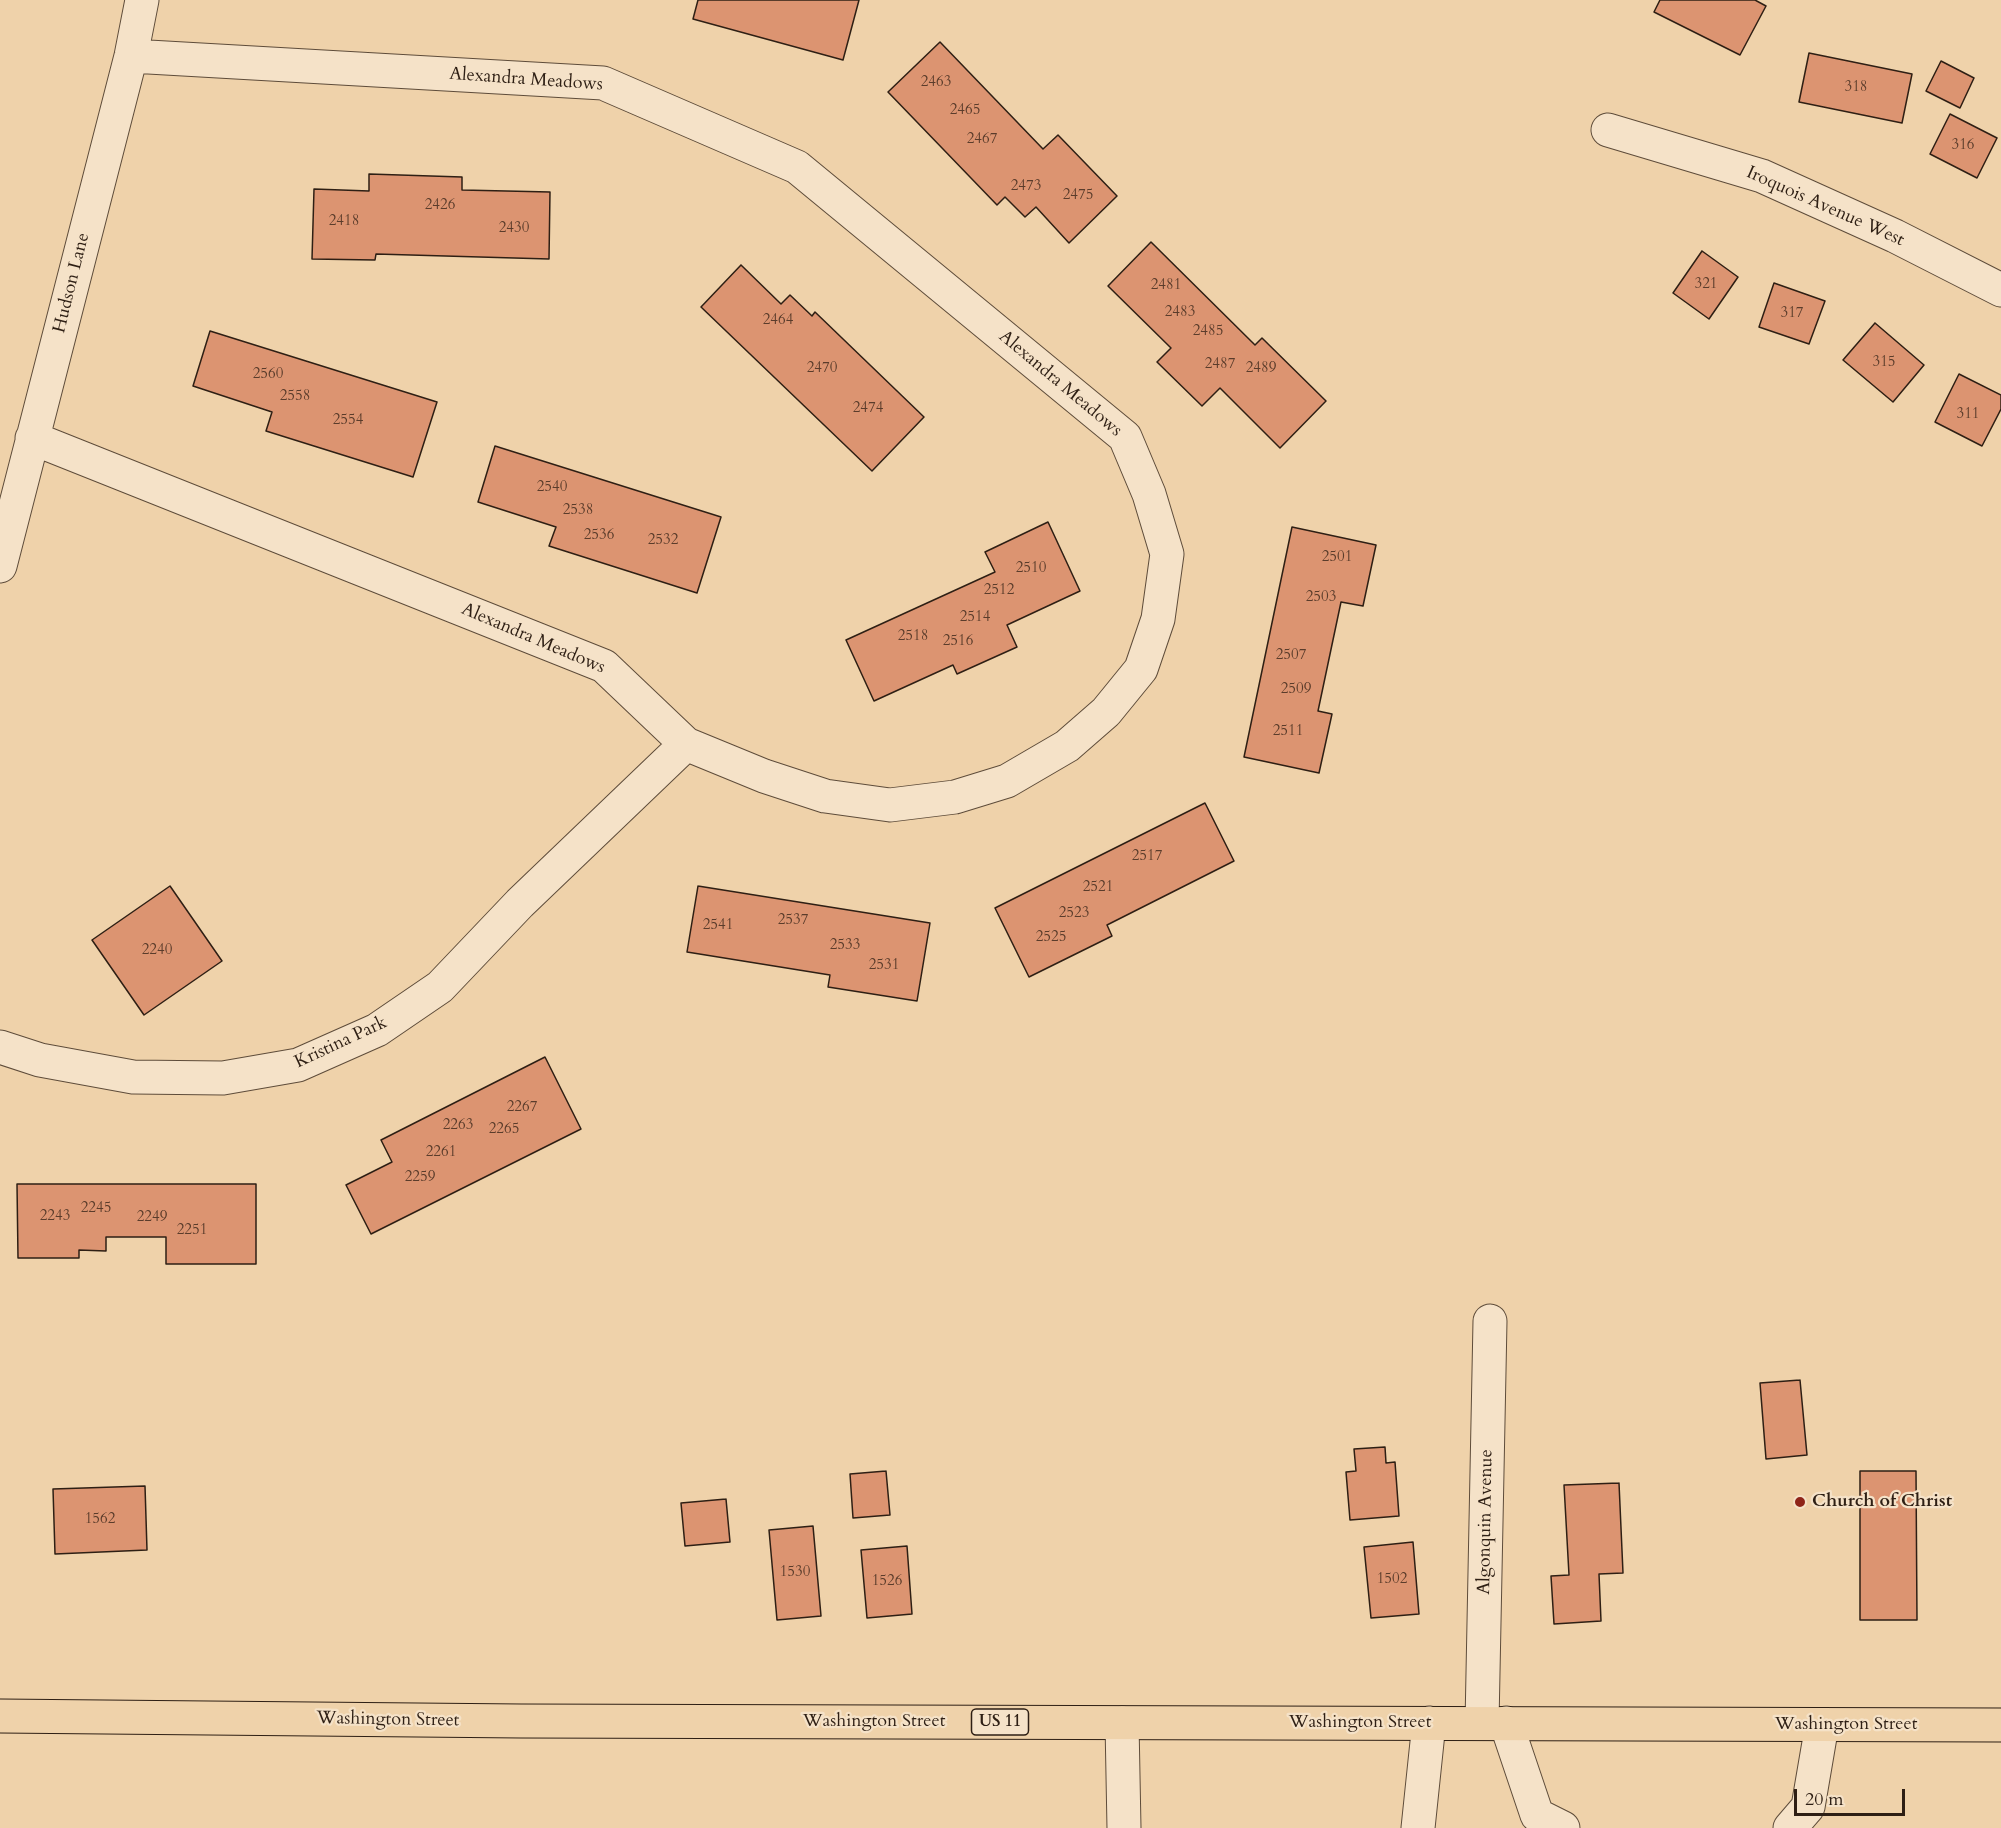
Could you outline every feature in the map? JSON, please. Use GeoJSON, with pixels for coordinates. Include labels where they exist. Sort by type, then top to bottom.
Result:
{"type":"FeatureCollection","features":[{"type":"Feature","properties":{"kind":"main road","name":"Washington Street"},"geometry":{"type":"LineString","coordinates":[[0,1716],[533,1721],[2001,1725]]}},
{"type":"Feature","properties":{"kind":"street","name":"Hudson Lane"},"geometry":{"type":"LineString","coordinates":[[0,566],[131,56],[142,0]]}},
{"type":"Feature","properties":{"kind":"street","name":"Alexandra Meadows"},"geometry":{"type":"LineString","coordinates":[[32,438],[604,666],[686,744],[764,776],[825,796],[890,806],[955,797],[1007,781],[1067,746],[1106,712],[1141,669],[1158,619],[1167,554],[1149,494],[1125,437],[797,166],[603,83],[131,56]]}},
{"type":"Feature","properties":{"kind":"street","name":"Iroquois Avenue West"},"geometry":{"type":"LineString","coordinates":[[1608,130],[1762,176],[1895,236],[2001,290]]}},
{"type":"Feature","properties":{"kind":"street","name":"Kristina Park"},"geometry":{"type":"LineString","coordinates":[[0,1047],[40,1059],[133,1077],[223,1078],[298,1065],[377,1030],[440,987],[520,903],[686,744]]}},
{"type":"Feature","properties":{"kind":"street","name":"Algonquin Avenue"},"geometry":{"type":"LineString","coordinates":[[1490,1321],[1494,1723],[1542,1824]]}},
{"type":"Feature","properties":{"kind":"street"},"geometry":{"type":"LineString","coordinates":[[1122,1722],[1124,1828]]}},
{"type":"Feature","properties":{"kind":"street"},"geometry":{"type":"LineString","coordinates":[[1418,1828],[1429,1723]]}},
{"type":"Feature","properties":{"kind":"street"},"geometry":{"type":"LineString","coordinates":[[1790,1828],[1808,1807],[1822,1725]]}},
{"type":"Feature","properties":{"kind":"building"},"geometry":{"type":"Polygon","coordinates":[[[698,0],[859,0],[843,60],[693,19],[698,0]]]}},
{"type":"Feature","properties":{"kind":"building"},"geometry":{"type":"Polygon","coordinates":[[[1660,0],[1755,0],[1766,6],[1740,55],[1654,12],[1660,0]]]}},
{"type":"Feature","properties":{"kind":"building"},"geometry":{"type":"Polygon","coordinates":[[[940,42],[1043,149],[1058,135],[1117,196],[1069,243],[1036,207],[1025,217],[1005,197],[997,205],[888,92],[940,42]]]}},
{"type":"Feature","properties":{"kind":"building"},"geometry":{"type":"Polygon","coordinates":[[[1809,53],[1912,74],[1902,123],[1799,102],[1809,53]]]}},
{"type":"Feature","properties":{"kind":"building"},"geometry":{"type":"Polygon","coordinates":[[[1941,61],[1974,78],[1960,108],[1926,91],[1941,61]]]}},
{"type":"Feature","properties":{"kind":"building"},"geometry":{"type":"Polygon","coordinates":[[[1950,114],[1997,138],[1977,178],[1930,154],[1950,114]]]}},
{"type":"Feature","properties":{"kind":"building"},"geometry":{"type":"Polygon","coordinates":[[[369,174],[462,177],[462,190],[550,192],[549,259],[376,254],[375,260],[312,259],[314,189],[369,191],[369,174]]]}},
{"type":"Feature","properties":{"kind":"building"},"geometry":{"type":"Polygon","coordinates":[[[1151,242],[1255,345],[1262,338],[1326,401],[1280,448],[1220,388],[1202,406],[1157,362],[1171,348],[1108,286],[1151,242]]]}},
{"type":"Feature","properties":{"kind":"building"},"geometry":{"type":"Polygon","coordinates":[[[1702,251],[1738,277],[1709,319],[1673,293],[1702,251]]]}},
{"type":"Feature","properties":{"kind":"building"},"geometry":{"type":"Polygon","coordinates":[[[741,265],[781,304],[790,295],[812,316],[815,312],[924,417],[872,471],[701,307],[741,265]]]}},
{"type":"Feature","properties":{"kind":"building"},"geometry":{"type":"Polygon","coordinates":[[[1774,283],[1825,301],[1809,344],[1759,327],[1774,283]]]}},
{"type":"Feature","properties":{"kind":"building"},"geometry":{"type":"Polygon","coordinates":[[[1875,323],[1924,365],[1893,402],[1843,360],[1875,323]]]}},
{"type":"Feature","properties":{"kind":"building"},"geometry":{"type":"Polygon","coordinates":[[[210,331],[437,402],[413,477],[266,431],[272,412],[193,386],[210,331]]]}},
{"type":"Feature","properties":{"kind":"building"},"geometry":{"type":"Polygon","coordinates":[[[1959,374],[2001,395],[2001,409],[1982,446],[1935,422],[1959,374]]]}},
{"type":"Feature","properties":{"kind":"building"},"geometry":{"type":"Polygon","coordinates":[[[495,446],[721,517],[697,593],[549,546],[556,527],[478,502],[495,446]]]}},
{"type":"Feature","properties":{"kind":"building"},"geometry":{"type":"Polygon","coordinates":[[[1048,522],[1080,591],[1007,625],[1017,647],[957,674],[953,665],[874,701],[846,640],[995,572],[985,552],[1048,522]]]}},
{"type":"Feature","properties":{"kind":"building"},"geometry":{"type":"Polygon","coordinates":[[[1292,527],[1376,545],[1363,606],[1341,602],[1318,711],[1332,714],[1319,773],[1244,757],[1292,527]]]}},
{"type":"Feature","properties":{"kind":"building"},"geometry":{"type":"Polygon","coordinates":[[[1205,803],[1234,861],[1107,925],[1112,936],[1029,977],[995,908],[1205,803]]]}},
{"type":"Feature","properties":{"kind":"building"},"geometry":{"type":"Polygon","coordinates":[[[170,886],[222,961],[144,1015],[92,940],[170,886]]]}},
{"type":"Feature","properties":{"kind":"building"},"geometry":{"type":"Polygon","coordinates":[[[698,886],[930,923],[917,1001],[828,987],[830,975],[687,952],[698,886]]]}},
{"type":"Feature","properties":{"kind":"building"},"geometry":{"type":"Polygon","coordinates":[[[545,1057],[581,1129],[371,1234],[346,1185],[392,1162],[381,1140],[545,1057]]]}},
{"type":"Feature","properties":{"kind":"building"},"geometry":{"type":"Polygon","coordinates":[[[17,1184],[256,1184],[256,1264],[166,1264],[166,1237],[106,1237],[106,1251],[79,1250],[79,1258],[18,1258],[17,1184]]]}},
{"type":"Feature","properties":{"kind":"building"},"geometry":{"type":"Polygon","coordinates":[[[1800,1380],[1807,1455],[1766,1459],[1760,1383],[1800,1380]]]}},
{"type":"Feature","properties":{"kind":"building"},"geometry":{"type":"Polygon","coordinates":[[[1385,1447],[1386,1463],[1395,1462],[1399,1516],[1350,1520],[1346,1472],[1356,1471],[1354,1449],[1385,1447]]]}},
{"type":"Feature","properties":{"kind":"building"},"geometry":{"type":"Polygon","coordinates":[[[886,1471],[890,1515],[853,1518],[850,1474],[886,1471]]]}},
{"type":"Feature","properties":{"kind":"building"},"geometry":{"type":"Polygon","coordinates":[[[1860,1471],[1916,1471],[1917,1620],[1860,1620],[1860,1471]]]}},
{"type":"Feature","properties":{"kind":"building"},"geometry":{"type":"Polygon","coordinates":[[[1619,1483],[1623,1573],[1599,1574],[1601,1621],[1554,1624],[1551,1576],[1569,1575],[1564,1485],[1619,1483]]]}},
{"type":"Feature","properties":{"kind":"building"},"geometry":{"type":"Polygon","coordinates":[[[145,1486],[147,1550],[55,1554],[53,1489],[145,1486]]]}},
{"type":"Feature","properties":{"kind":"building"},"geometry":{"type":"Polygon","coordinates":[[[726,1499],[730,1542],[685,1546],[681,1503],[726,1499]]]}},
{"type":"Feature","properties":{"kind":"building"},"geometry":{"type":"Polygon","coordinates":[[[813,1526],[821,1616],[777,1620],[769,1530],[813,1526]]]}},
{"type":"Feature","properties":{"kind":"building"},"geometry":{"type":"Polygon","coordinates":[[[1413,1542],[1419,1614],[1371,1618],[1364,1547],[1413,1542]]]}},
{"type":"Feature","properties":{"kind":"building"},"geometry":{"type":"Polygon","coordinates":[[[907,1546],[912,1614],[867,1618],[861,1550],[907,1546]]]}},
{"type":"Feature","properties":{"kind":"place","name":"Church of Christ"},"geometry":{"type":"Point","coordinates":[1800,1502]}}]}
